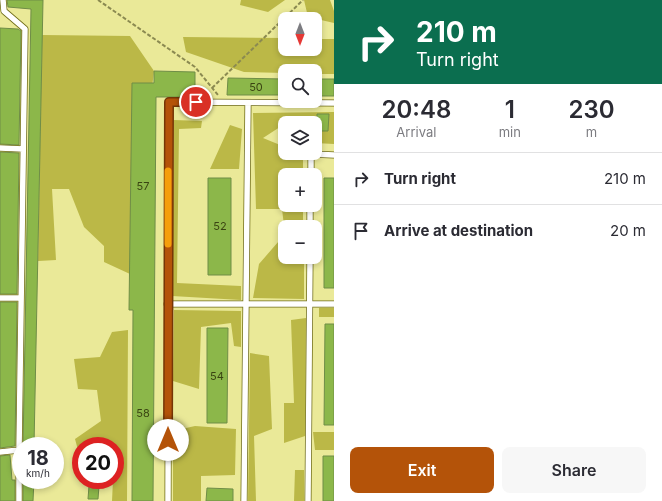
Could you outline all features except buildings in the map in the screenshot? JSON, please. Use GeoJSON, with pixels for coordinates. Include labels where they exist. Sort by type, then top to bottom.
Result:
{"type":"FeatureCollection","features":[{"type":"Feature","properties":{"kind":"lane"},"geometry":{"type":"LineString","coordinates":[[3,0],[2,12],[25,29],[19,437]]}},
{"type":"Feature","properties":{"kind":"lane"},"geometry":{"type":"LineString","coordinates":[[168,501],[167,304],[169,102],[334,103]]}},
{"type":"Feature","properties":{"kind":"lane"},"geometry":{"type":"LineString","coordinates":[[244,501],[248,103]]}},
{"type":"Feature","properties":{"kind":"lane"},"geometry":{"type":"LineString","coordinates":[[0,148],[23,148]]}},
{"type":"Feature","properties":{"kind":"lane"},"geometry":{"type":"LineString","coordinates":[[310,168],[311,154],[334,155]]}},
{"type":"Feature","properties":{"kind":"lane"},"geometry":{"type":"LineString","coordinates":[[308,501],[310,264]]}},
{"type":"Feature","properties":{"kind":"lane"},"geometry":{"type":"LineString","coordinates":[[0,298],[21,298]]}},
{"type":"Feature","properties":{"kind":"lane"},"geometry":{"type":"LineString","coordinates":[[167,304],[334,304]]}},
{"type":"Feature","properties":{"kind":"lane"},"geometry":{"type":"LineString","coordinates":[[0,452],[12,451]]}},
{"type":"Feature","properties":{"kind":"lane"},"geometry":{"type":"LineString","coordinates":[[19,489],[19,501]]}},
{"type":"Feature","properties":{"kind":"path"},"geometry":{"type":"LineString","coordinates":[[98,0],[195,67],[224,103]]}},
{"type":"Feature","properties":{"kind":"path"},"geometry":{"type":"LineString","coordinates":[[212,88],[303,0]]}},
{"type":"Feature","properties":{"kind":"shaded area"},"geometry":{"type":"Polygon","coordinates":[[[241,0],[285,0],[268,12],[240,5],[241,0]]]}},
{"type":"Feature","properties":{"kind":"shaded area"},"geometry":{"type":"Polygon","coordinates":[[[304,0],[330,0],[334,11],[334,23],[322,20],[322,12],[307,12],[304,0]]]}},
{"type":"Feature","properties":{"kind":"shaded area"},"geometry":{"type":"Polygon","coordinates":[[[42,35],[130,36],[154,71],[130,274],[104,262],[104,246],[84,227],[69,189],[52,189],[56,260],[38,261],[42,35]]]}},
{"type":"Feature","properties":{"kind":"shaded area"},"geometry":{"type":"Polygon","coordinates":[[[183,37],[278,38],[278,56],[322,56],[322,39],[334,39],[334,74],[322,74],[322,64],[278,64],[278,73],[244,72],[186,52],[183,37]]]}},
{"type":"Feature","properties":{"kind":"shaded area"},"geometry":{"type":"Polygon","coordinates":[[[334,112],[334,144],[322,143],[322,116],[278,116],[278,128],[263,138],[278,144],[278,160],[303,160],[303,168],[278,168],[278,209],[256,209],[253,113],[334,112]]]}},
{"type":"Feature","properties":{"kind":"shaded area"},"geometry":{"type":"Polygon","coordinates":[[[174,120],[202,121],[201,128],[179,129],[177,283],[241,286],[241,300],[172,296],[174,120]]]}},
{"type":"Feature","properties":{"kind":"shaded area"},"geometry":{"type":"Polygon","coordinates":[[[230,125],[242,129],[239,169],[210,169],[230,125]]]}},
{"type":"Feature","properties":{"kind":"shaded area"},"geometry":{"type":"Polygon","coordinates":[[[282,212],[303,212],[303,220],[283,220],[282,212]]]}},
{"type":"Feature","properties":{"kind":"shaded area"},"geometry":{"type":"Polygon","coordinates":[[[278,242],[278,264],[304,264],[304,299],[253,298],[259,264],[278,242]]]}},
{"type":"Feature","properties":{"kind":"shaded area"},"geometry":{"type":"Polygon","coordinates":[[[319,308],[334,308],[334,317],[319,317],[319,308]]]}},
{"type":"Feature","properties":{"kind":"shaded area"},"geometry":{"type":"Polygon","coordinates":[[[174,310],[241,311],[241,347],[234,346],[231,323],[201,327],[199,389],[173,381],[174,310]]]}},
{"type":"Feature","properties":{"kind":"shaded area"},"geometry":{"type":"Polygon","coordinates":[[[306,318],[305,436],[284,443],[284,403],[294,403],[291,320],[306,318]]]}},
{"type":"Feature","properties":{"kind":"shaded area"},"geometry":{"type":"Polygon","coordinates":[[[128,330],[127,501],[112,501],[113,489],[124,489],[124,437],[78,437],[101,421],[97,390],[78,389],[74,359],[100,357],[112,332],[128,330]]]}},
{"type":"Feature","properties":{"kind":"shaded area"},"geometry":{"type":"Polygon","coordinates":[[[250,353],[269,356],[272,429],[254,436],[256,501],[248,501],[250,353]]]}},
{"type":"Feature","properties":{"kind":"shaded area"},"geometry":{"type":"Polygon","coordinates":[[[195,426],[236,429],[235,475],[201,476],[201,501],[173,501],[173,431],[195,426]]]}},
{"type":"Feature","properties":{"kind":"shaded area"},"geometry":{"type":"Polygon","coordinates":[[[313,432],[334,432],[334,450],[315,450],[313,432]]]}},
{"type":"Feature","properties":{"kind":"shaded area"},"geometry":{"type":"Polygon","coordinates":[[[295,470],[304,470],[304,501],[294,501],[295,470]]]}},
{"type":"Feature","properties":{"kind":"slow traffic"},"geometry":{"type":"LineString","coordinates":[[168,171],[168,244]]}},
{"type":"Feature","properties":{"kind":"route"},"geometry":{"type":"LineString","coordinates":[[168,440],[167,304],[169,102],[196,102]]}}]}
